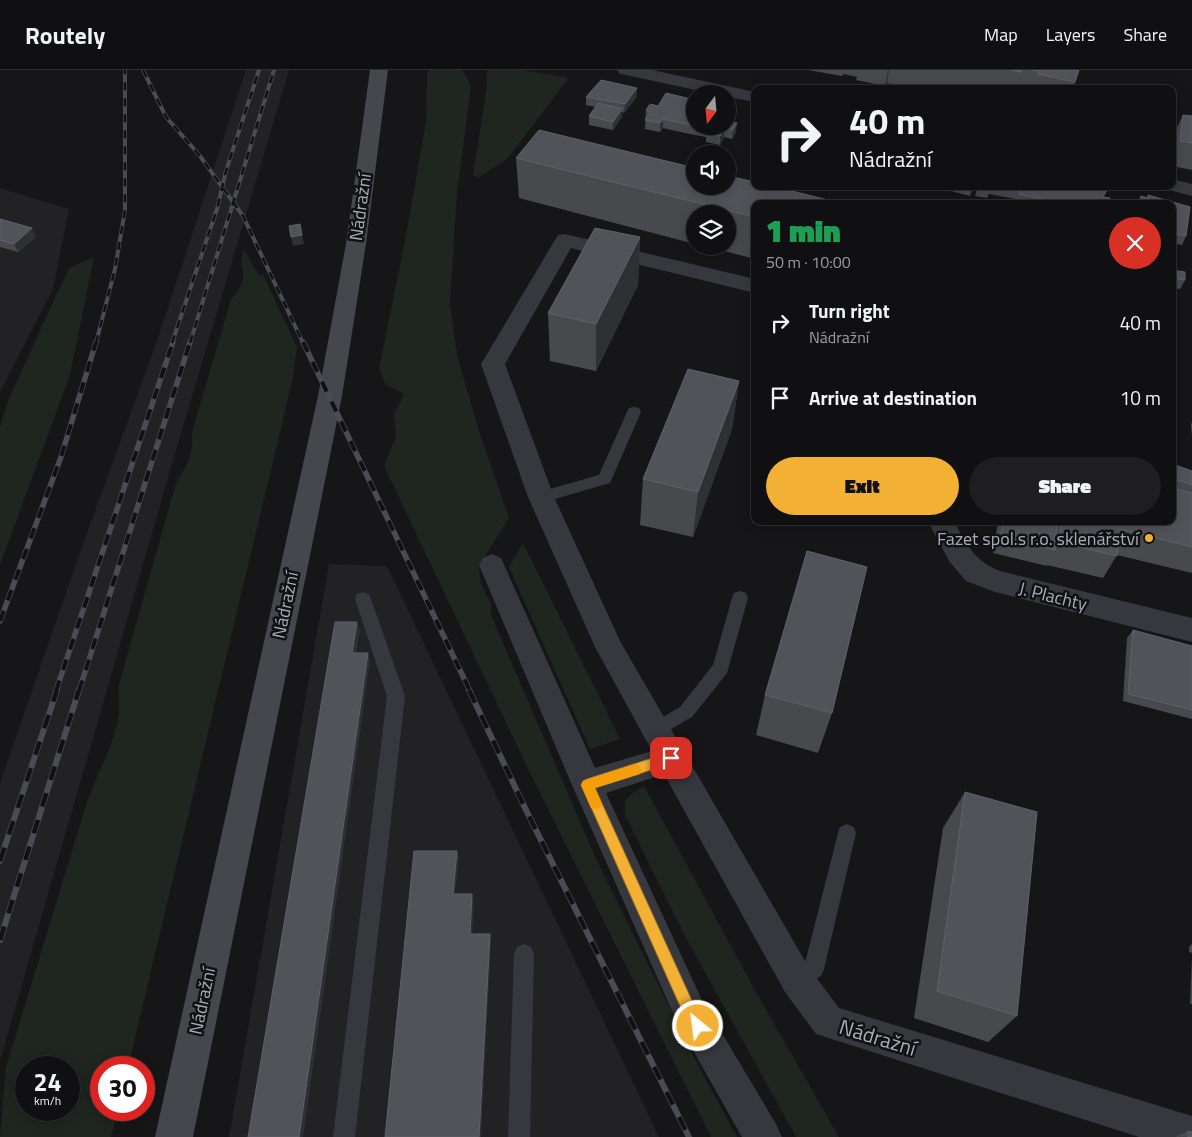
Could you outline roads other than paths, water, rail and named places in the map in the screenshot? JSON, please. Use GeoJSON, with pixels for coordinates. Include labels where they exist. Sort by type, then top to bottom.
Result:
{"type":"FeatureCollection","features":[{"type":"Feature","properties":{"kind":"main road"},"geometry":{"type":"LineString","coordinates":[[378,75],[399,70]]}},
{"type":"Feature","properties":{"kind":"main road","name":"Nádražní"},"geometry":{"type":"LineString","coordinates":[[174,1137],[330,396],[356,244],[378,75]]}},
{"type":"Feature","properties":{"kind":"street"},"geometry":{"type":"LineString","coordinates":[[626,70],[681,75],[751,96]]}},
{"type":"Feature","properties":{"kind":"street"},"geometry":{"type":"LineString","coordinates":[[1176,186],[1192,190]]}},
{"type":"Feature","properties":{"kind":"street","name":"Nádražní"},"geometry":{"type":"LineString","coordinates":[[751,285],[565,240],[493,364],[541,497],[610,648],[797,980],[828,1022],[1192,1135]]}},
{"type":"Feature","properties":{"kind":"street","name":"J. Plachty"},"geometry":{"type":"LineString","coordinates":[[943,525],[958,554],[976,573],[995,581],[1192,630]]}},
{"type":"Feature","properties":{"kind":"street"},"geometry":{"type":"LineString","coordinates":[[492,565],[587,785],[689,1010],[763,1137]]}},
{"type":"Feature","properties":{"kind":"street"},"geometry":{"type":"LineString","coordinates":[[587,785],[671,758]]}},
{"type":"Feature","properties":{"kind":"lane"},"geometry":{"type":"LineString","coordinates":[[541,497],[605,479],[634,412]]}},
{"type":"Feature","properties":{"kind":"lane"},"geometry":{"type":"LineString","coordinates":[[655,730],[686,712],[721,668],[740,598]]}},
{"type":"Feature","properties":{"kind":"lane"},"geometry":{"type":"LineString","coordinates":[[344,1137],[396,696],[363,599]]}},
{"type":"Feature","properties":{"kind":"lane"},"geometry":{"type":"LineString","coordinates":[[797,980],[814,969],[847,833]]}},
{"type":"Feature","properties":{"kind":"lane"},"geometry":{"type":"LineString","coordinates":[[519,1137],[524,954]]}},
{"type":"Feature","properties":{"kind":"railway"},"geometry":{"type":"LineString","coordinates":[[96,343],[115,269],[125,210],[125,70]]}},
{"type":"Feature","properties":{"kind":"railway"},"geometry":{"type":"LineString","coordinates":[[143,70],[166,117],[200,156],[222,187]]}},
{"type":"Feature","properties":{"kind":"railway"},"geometry":{"type":"LineString","coordinates":[[222,187],[259,70]]}},
{"type":"Feature","properties":{"kind":"railway"},"geometry":{"type":"LineString","coordinates":[[233,202],[274,70]]}},
{"type":"Feature","properties":{"kind":"railway"},"geometry":{"type":"LineString","coordinates":[[172,343],[217,209],[222,187]]}},
{"type":"Feature","properties":{"kind":"railway"},"geometry":{"type":"LineString","coordinates":[[222,187],[233,202]]}},
{"type":"Feature","properties":{"kind":"railway"},"geometry":{"type":"LineString","coordinates":[[190,343],[233,202]]}},
{"type":"Feature","properties":{"kind":"railway"},"geometry":{"type":"LineString","coordinates":[[233,202],[243,216],[303,343]]}},
{"type":"Feature","properties":{"kind":"railway"},"geometry":{"type":"LineString","coordinates":[[0,621],[61,457],[96,342]]}},
{"type":"Feature","properties":{"kind":"railway"},"geometry":{"type":"LineString","coordinates":[[56,691],[173,342]]}},
{"type":"Feature","properties":{"kind":"railway"},"geometry":{"type":"LineString","coordinates":[[79,691],[190,342]]}},
{"type":"Feature","properties":{"kind":"railway"},"geometry":{"type":"LineString","coordinates":[[303,342],[470,691]]}},
{"type":"Feature","properties":{"kind":"railway"},"geometry":{"type":"LineString","coordinates":[[0,861],[57,690]]}},
{"type":"Feature","properties":{"kind":"railway"},"geometry":{"type":"LineString","coordinates":[[0,940],[79,690]]}},
{"type":"Feature","properties":{"kind":"railway"},"geometry":{"type":"LineString","coordinates":[[469,690],[526,810],[689,1137]]}},
{"type":"Feature","properties":{"kind":"place","name":"Fazet spol.s r.o. sklenářství"},"geometry":{"type":"Point","coordinates":[1149,538]}}]}
